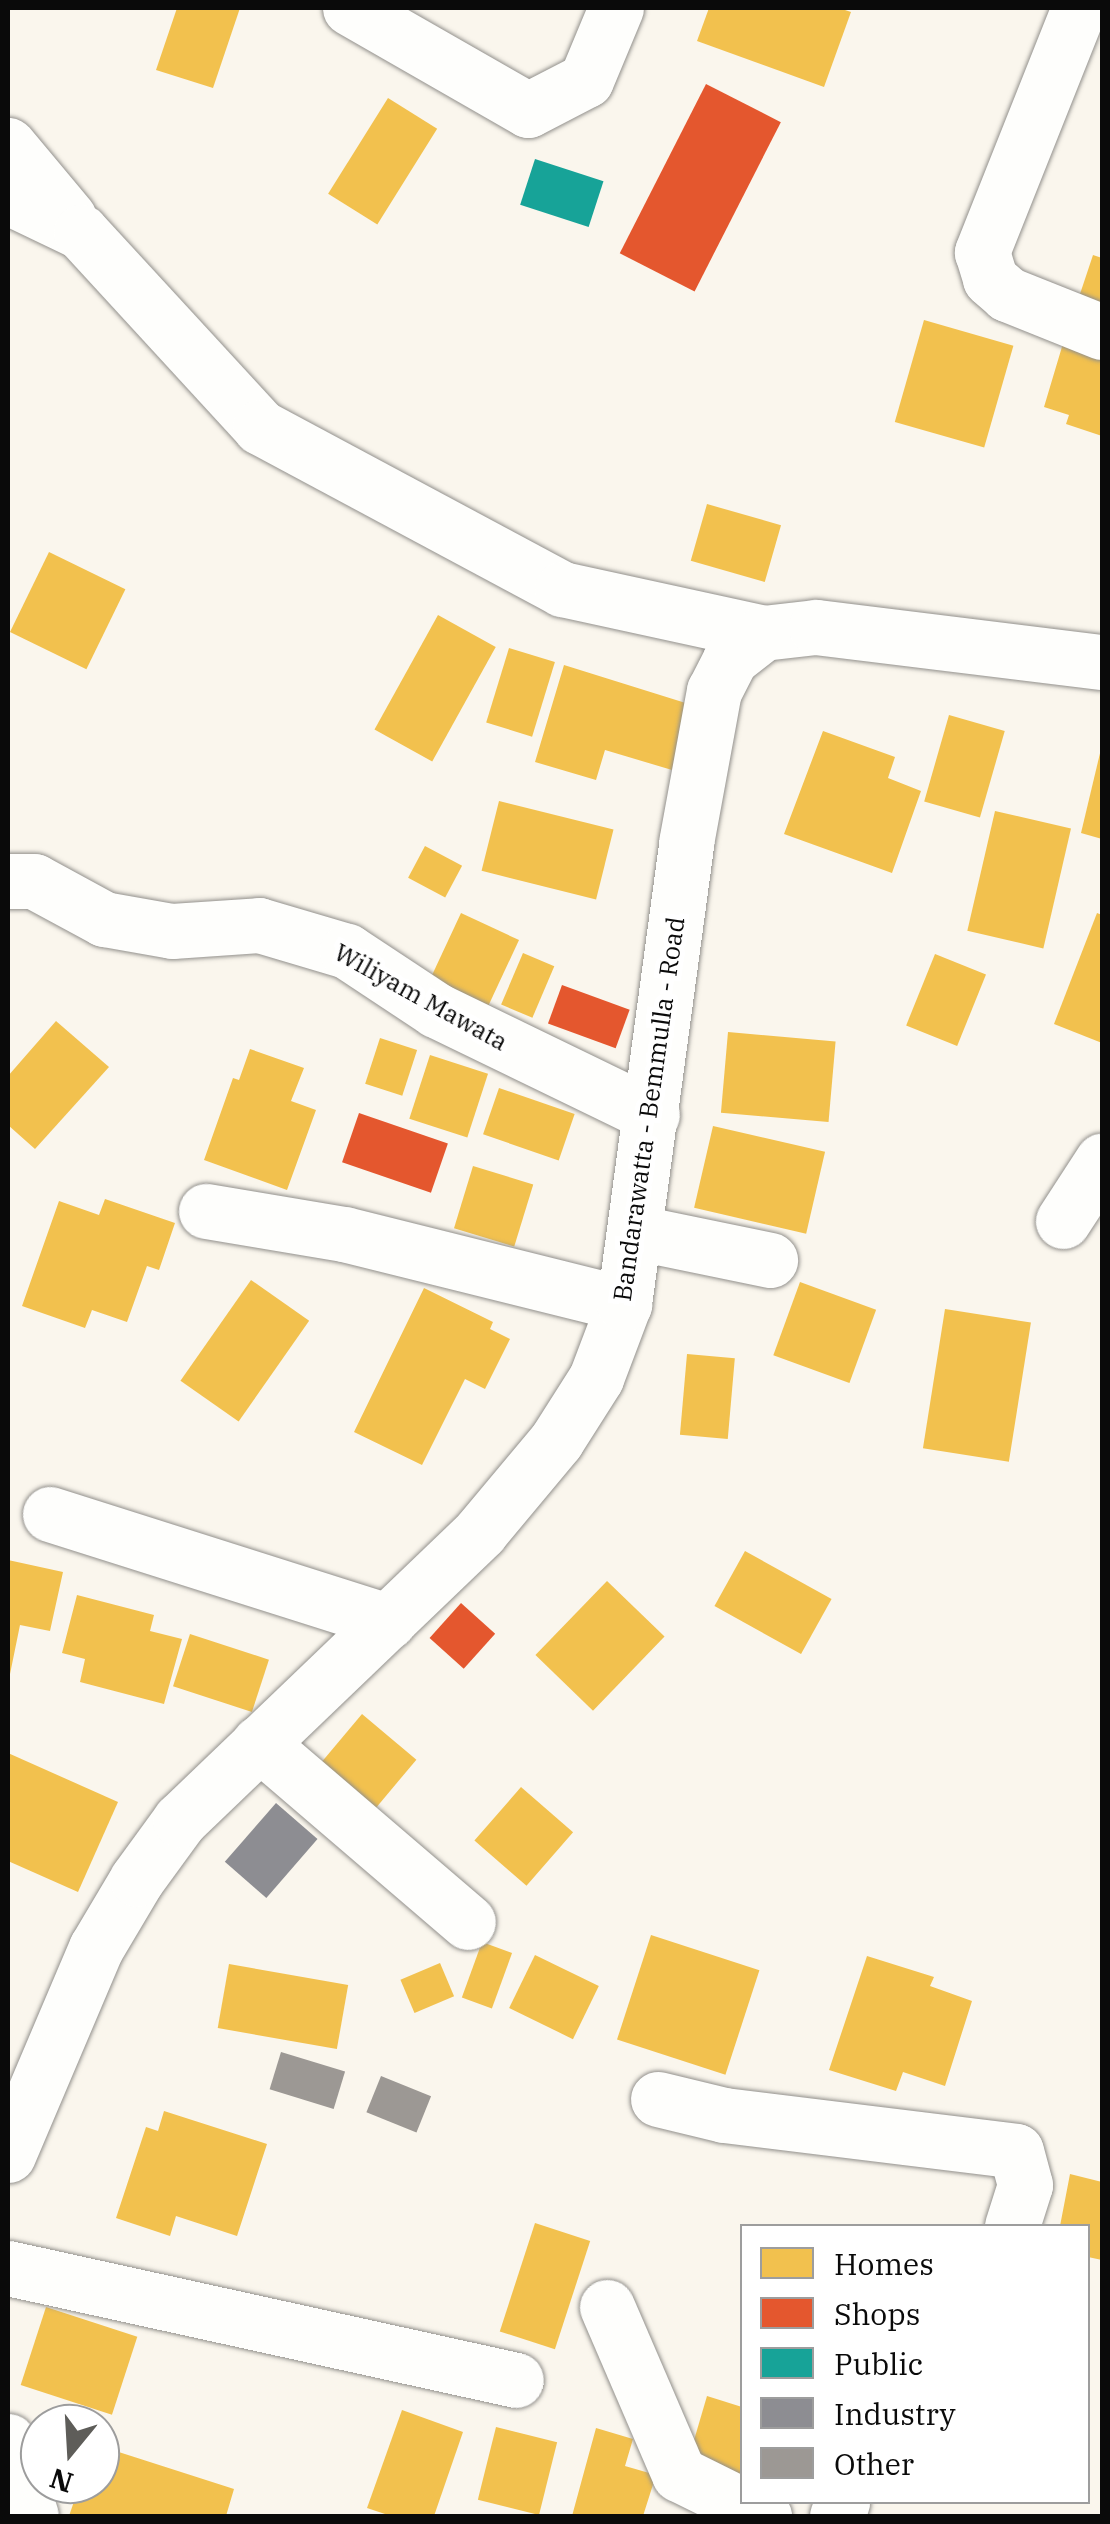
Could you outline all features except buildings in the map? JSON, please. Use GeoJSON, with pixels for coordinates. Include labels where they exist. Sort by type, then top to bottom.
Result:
{"type":"FeatureCollection","features":[{"type":"Feature","properties":{"kind":"street"},"geometry":{"type":"LineString","coordinates":[[350,8],[528,110],[586,80],[616,8]]}},
{"type":"Feature","properties":{"kind":"street"},"geometry":{"type":"LineString","coordinates":[[1079,8],[982,252],[990,279],[1008,294],[1102,332]]}},
{"type":"Feature","properties":{"kind":"street"},"geometry":{"type":"LineString","coordinates":[[8,145],[81,232],[260,427],[562,588],[763,633],[816,626],[1102,662]]}},
{"type":"Feature","properties":{"kind":"street"},"geometry":{"type":"LineString","coordinates":[[8,197],[81,232]]}},
{"type":"Feature","properties":{"kind":"street","name":"Bandarawatta - Bemmulla - Road"},"geometry":{"type":"LineString","coordinates":[[8,2155],[96,1948],[137,1879],[180,1820],[480,1532],[556,1440],[596,1378],[624,1304],[686,843],[714,690],[730,659],[763,633]]}},
{"type":"Feature","properties":{"kind":"street","name":"Wiliyam Mawata"},"geometry":{"type":"LineString","coordinates":[[8,881],[34,881],[104,919],[172,930],[259,924],[347,950],[436,1010],[652,1115]]}},
{"type":"Feature","properties":{"kind":"street"},"geometry":{"type":"LineString","coordinates":[[1063,1221],[1102,1161]]}},
{"type":"Feature","properties":{"kind":"street"},"geometry":{"type":"LineString","coordinates":[[206,1211],[344,1234],[624,1304]]}},
{"type":"Feature","properties":{"kind":"street"},"geometry":{"type":"LineString","coordinates":[[634,1232],[770,1260]]}},
{"type":"Feature","properties":{"kind":"street"},"geometry":{"type":"LineString","coordinates":[[50,1514],[388,1621]]}},
{"type":"Feature","properties":{"kind":"street"},"geometry":{"type":"LineString","coordinates":[[259,1743],[468,1922]]}},
{"type":"Feature","properties":{"kind":"street"},"geometry":{"type":"LineString","coordinates":[[658,2099],[724,2115],[1016,2151],[1024,2185],[1013,2224]]}},
{"type":"Feature","properties":{"kind":"street"},"geometry":{"type":"LineString","coordinates":[[8,2268],[516,2380]]}},
{"type":"Feature","properties":{"kind":"street"},"geometry":{"type":"LineString","coordinates":[[607,2307],[678,2474],[764,2516]]}},
{"type":"Feature","properties":{"kind":"street"},"geometry":{"type":"LineString","coordinates":[[8,2441],[31,2516]]}}]}
